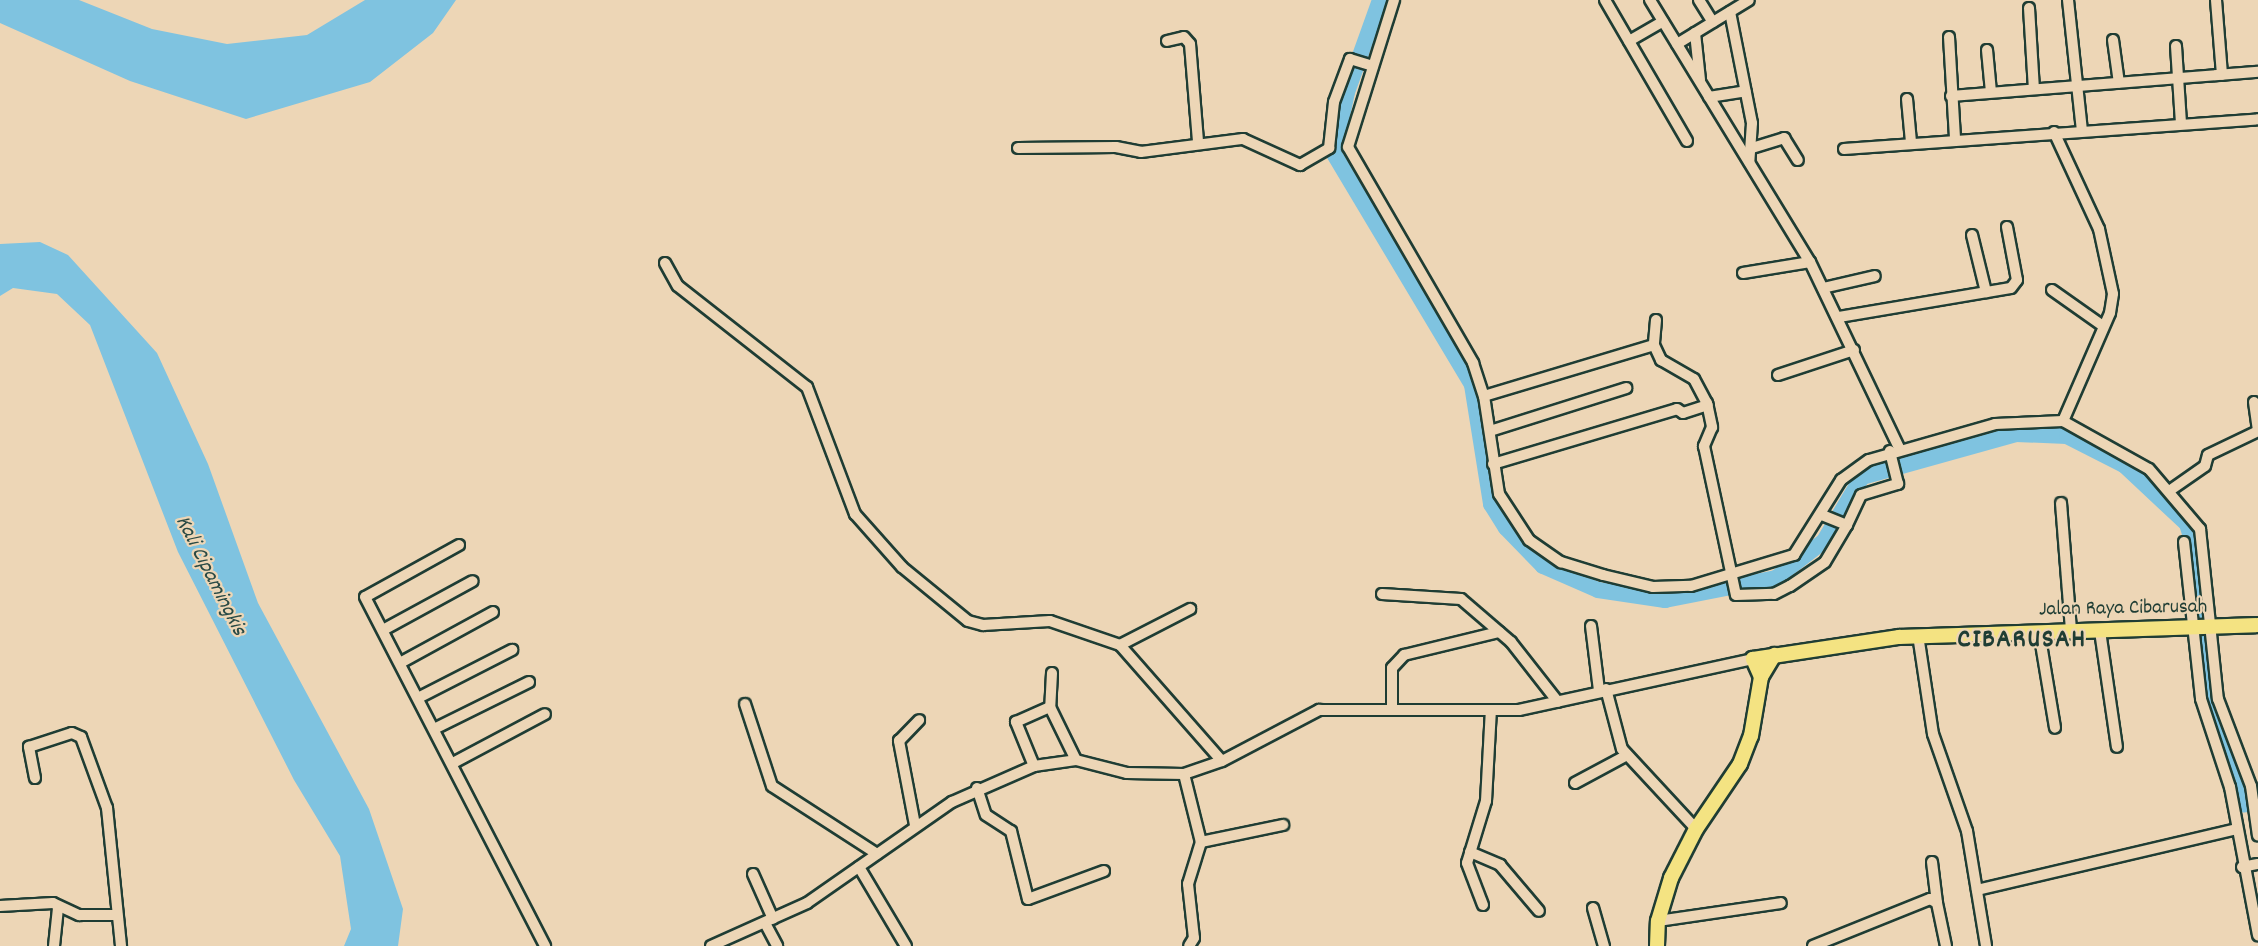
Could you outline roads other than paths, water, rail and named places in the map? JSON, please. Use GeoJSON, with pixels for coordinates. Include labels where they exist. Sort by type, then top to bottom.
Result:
{"type":"FeatureCollection","features":[{"type":"Feature","properties":{"kind":"main road","name":"Jalan Raya Cibarusah"},"geometry":{"type":"LineString","coordinates":[[1753,659],[1918,635],[2203,629],[2258,625]]}},
{"type":"Feature","properties":{"kind":"main road"},"geometry":{"type":"LineString","coordinates":[[1657,946],[1658,921],[1671,878],[1696,829],[1747,750],[1761,677],[1774,655]]}},
{"type":"Feature","properties":{"kind":"main road"},"geometry":{"type":"LineString","coordinates":[[1753,659],[1761,677]]}},
{"type":"Feature","properties":{"kind":"street"},"geometry":{"type":"LineString","coordinates":[[1394,0],[1370,64],[1348,147],[1462,343],[1484,396],[1493,464],[1515,524],[1561,562],[1653,587],[1733,583],[1794,555],[1825,516],[1848,473],[1894,449],[1995,424],[2063,421],[2128,454],[2172,489],[2200,529],[2203,629],[2209,700],[2230,787],[2247,832]]}},
{"type":"Feature","properties":{"kind":"street"},"geometry":{"type":"LineString","coordinates":[[1605,0],[1687,141]]}},
{"type":"Feature","properties":{"kind":"street"},"geometry":{"type":"LineString","coordinates":[[1650,0],[1810,262],[1854,350],[1894,449],[1893,463],[1898,484],[1861,495],[1825,562],[1790,586],[1767,595],[1740,597],[1733,583],[1704,446],[1712,434],[1708,405],[1700,385],[1661,360],[1654,345],[1656,320]]}},
{"type":"Feature","properties":{"kind":"street"},"geometry":{"type":"LineString","coordinates":[[1699,0],[1713,22]]}},
{"type":"Feature","properties":{"kind":"street"},"geometry":{"type":"LineString","coordinates":[[1677,45],[1749,0]]}},
{"type":"Feature","properties":{"kind":"street"},"geometry":{"type":"LineString","coordinates":[[2068,0],[2082,130]]}},
{"type":"Feature","properties":{"kind":"street"},"geometry":{"type":"LineString","coordinates":[[2216,0],[2222,75]]}},
{"type":"Feature","properties":{"kind":"street"},"geometry":{"type":"LineString","coordinates":[[2029,8],[2034,89]]}},
{"type":"Feature","properties":{"kind":"street"},"geometry":{"type":"LineString","coordinates":[[1730,12],[1746,91],[1752,148],[1749,162]]}},
{"type":"Feature","properties":{"kind":"street"},"geometry":{"type":"LineString","coordinates":[[1629,41],[1662,21]]}},
{"type":"Feature","properties":{"kind":"street"},"geometry":{"type":"LineString","coordinates":[[1695,33],[1701,83]]}},
{"type":"Feature","properties":{"kind":"street"},"geometry":{"type":"LineString","coordinates":[[1167,41],[1184,37],[1190,44],[1198,142]]}},
{"type":"Feature","properties":{"kind":"street"},"geometry":{"type":"LineString","coordinates":[[1949,38],[1955,138]]}},
{"type":"Feature","properties":{"kind":"street"},"geometry":{"type":"LineString","coordinates":[[2113,40],[2119,82]]}},
{"type":"Feature","properties":{"kind":"street"},"geometry":{"type":"LineString","coordinates":[[2176,46],[2180,79],[2181,124]]}},
{"type":"Feature","properties":{"kind":"street"},"geometry":{"type":"LineString","coordinates":[[1987,50],[1991,93]]}},
{"type":"Feature","properties":{"kind":"street"},"geometry":{"type":"LineString","coordinates":[[1018,148],[1116,147],[1141,153],[1198,142],[1242,139],[1290,165],[1308,163],[1329,148],[1334,102],[1352,58],[1370,64]]}},
{"type":"Feature","properties":{"kind":"street"},"geometry":{"type":"LineString","coordinates":[[1951,96],[2258,72]]}},
{"type":"Feature","properties":{"kind":"street"},"geometry":{"type":"LineString","coordinates":[[1709,98],[1746,91]]}},
{"type":"Feature","properties":{"kind":"street"},"geometry":{"type":"LineString","coordinates":[[1907,99],[1911,142]]}},
{"type":"Feature","properties":{"kind":"street"},"geometry":{"type":"LineString","coordinates":[[1844,149],[1955,138],[2258,119]]}},
{"type":"Feature","properties":{"kind":"street"},"geometry":{"type":"LineString","coordinates":[[2054,132],[2091,207],[2105,251],[2113,294],[2103,326],[2063,421]]}},
{"type":"Feature","properties":{"kind":"street"},"geometry":{"type":"LineString","coordinates":[[1752,148],[1784,138],[1798,160]]}},
{"type":"Feature","properties":{"kind":"street"},"geometry":{"type":"LineString","coordinates":[[1839,317],[1986,292],[2017,283],[2007,227]]}},
{"type":"Feature","properties":{"kind":"street"},"geometry":{"type":"LineString","coordinates":[[1972,235],[1986,292]]}},
{"type":"Feature","properties":{"kind":"street"},"geometry":{"type":"LineString","coordinates":[[1743,273],[1810,262]]}},
{"type":"Feature","properties":{"kind":"street"},"geometry":{"type":"LineString","coordinates":[[666,263],[686,292],[794,372],[819,414],[864,529],[958,614],[983,625],[1050,621],[1120,645],[1222,761]]}},
{"type":"Feature","properties":{"kind":"street"},"geometry":{"type":"LineString","coordinates":[[1823,288],[1875,276]]}},
{"type":"Feature","properties":{"kind":"street"},"geometry":{"type":"LineString","coordinates":[[2052,290],[2103,326]]}},
{"type":"Feature","properties":{"kind":"street"},"geometry":{"type":"LineString","coordinates":[[1484,396],[1654,345]]}},
{"type":"Feature","properties":{"kind":"street"},"geometry":{"type":"LineString","coordinates":[[1778,375],[1854,350]]}},
{"type":"Feature","properties":{"kind":"street"},"geometry":{"type":"LineString","coordinates":[[1490,431],[1626,388]]}},
{"type":"Feature","properties":{"kind":"street"},"geometry":{"type":"LineString","coordinates":[[2172,489],[2205,466],[2208,455],[2257,433],[2254,402]]}},
{"type":"Feature","properties":{"kind":"street"},"geometry":{"type":"LineString","coordinates":[[1493,464],[1677,409],[1708,405]]}},
{"type":"Feature","properties":{"kind":"street"},"geometry":{"type":"LineString","coordinates":[[2061,503],[2071,630]]}},
{"type":"Feature","properties":{"kind":"street"},"geometry":{"type":"LineString","coordinates":[[1825,516],[1846,525]]}},
{"type":"Feature","properties":{"kind":"street"},"geometry":{"type":"LineString","coordinates":[[2184,542],[2203,629],[2209,700],[2251,786],[2242,867],[2258,935]]}},
{"type":"Feature","properties":{"kind":"street"},"geometry":{"type":"LineString","coordinates":[[459,545],[366,597],[545,946]]}},
{"type":"Feature","properties":{"kind":"street"},"geometry":{"type":"LineString","coordinates":[[383,630],[473,581]]}},
{"type":"Feature","properties":{"kind":"street"},"geometry":{"type":"LineString","coordinates":[[1382,594],[1452,596],[1499,632],[1558,702]]}},
{"type":"Feature","properties":{"kind":"street"},"geometry":{"type":"LineString","coordinates":[[1120,645],[1190,609]]}},
{"type":"Feature","properties":{"kind":"street"},"geometry":{"type":"LineString","coordinates":[[400,663],[492,612]]}},
{"type":"Feature","properties":{"kind":"street"},"geometry":{"type":"LineString","coordinates":[[1591,626],[1603,690],[1615,735],[1627,755],[1696,829]]}},
{"type":"Feature","properties":{"kind":"street"},"geometry":{"type":"LineString","coordinates":[[2100,631],[2118,747]]}},
{"type":"Feature","properties":{"kind":"street"},"geometry":{"type":"LineString","coordinates":[[1392,706],[1392,668],[1404,655],[1499,632]]}},
{"type":"Feature","properties":{"kind":"street"},"geometry":{"type":"LineString","coordinates":[[2039,632],[2055,728]]}},
{"type":"Feature","properties":{"kind":"street"},"geometry":{"type":"LineString","coordinates":[[1918,635],[1934,734],[1967,831],[1986,946]]}},
{"type":"Feature","properties":{"kind":"street"},"geometry":{"type":"LineString","coordinates":[[418,698],[512,650]]}},
{"type":"Feature","properties":{"kind":"street"},"geometry":{"type":"LineString","coordinates":[[711,946],[727,943],[769,921],[859,867],[915,825],[977,788],[1034,766],[1076,760],[1126,773],[1184,774],[1222,761],[1312,712],[1392,706],[1491,710],[1558,702],[1603,690],[1753,659]]}},
{"type":"Feature","properties":{"kind":"street"},"geometry":{"type":"LineString","coordinates":[[1052,673],[1050,707],[1076,760]]}},
{"type":"Feature","properties":{"kind":"street"},"geometry":{"type":"LineString","coordinates":[[434,729],[529,682]]}},
{"type":"Feature","properties":{"kind":"street"},"geometry":{"type":"LineString","coordinates":[[745,704],[772,786],[877,854]]}},
{"type":"Feature","properties":{"kind":"street"},"geometry":{"type":"LineString","coordinates":[[1034,766],[1016,722],[1050,707]]}},
{"type":"Feature","properties":{"kind":"street"},"geometry":{"type":"LineString","coordinates":[[1483,905],[1467,872],[1470,852],[1486,801],[1491,710]]}},
{"type":"Feature","properties":{"kind":"street"},"geometry":{"type":"LineString","coordinates":[[453,763],[545,714]]}},
{"type":"Feature","properties":{"kind":"street"},"geometry":{"type":"LineString","coordinates":[[915,825],[899,741],[919,720]]}},
{"type":"Feature","properties":{"kind":"street"},"geometry":{"type":"LineString","coordinates":[[35,778],[28,747],[72,733],[81,737],[107,808],[116,915],[121,946]]}},
{"type":"Feature","properties":{"kind":"street"},"geometry":{"type":"LineString","coordinates":[[1575,783],[1627,755]]}},
{"type":"Feature","properties":{"kind":"street"},"geometry":{"type":"LineString","coordinates":[[1184,774],[1201,842],[1187,891],[1194,938],[1190,946]]}},
{"type":"Feature","properties":{"kind":"street"},"geometry":{"type":"LineString","coordinates":[[977,788],[986,815],[1011,831],[1028,899],[1104,871]]}},
{"type":"Feature","properties":{"kind":"street"},"geometry":{"type":"LineString","coordinates":[[1201,842],[1283,825]]}},
{"type":"Feature","properties":{"kind":"street"},"geometry":{"type":"LineString","coordinates":[[1977,890],[2247,832]]}},
{"type":"Feature","properties":{"kind":"street"},"geometry":{"type":"LineString","coordinates":[[1470,852],[1500,865],[1539,911]]}},
{"type":"Feature","properties":{"kind":"street"},"geometry":{"type":"LineString","coordinates":[[1932,862],[1937,903],[1946,946]]}},
{"type":"Feature","properties":{"kind":"street"},"geometry":{"type":"LineString","coordinates":[[2242,867],[2258,864]]}},
{"type":"Feature","properties":{"kind":"street"},"geometry":{"type":"LineString","coordinates":[[859,867],[906,946]]}},
{"type":"Feature","properties":{"kind":"street"},"geometry":{"type":"LineString","coordinates":[[753,874],[777,946]]}},
{"type":"Feature","properties":{"kind":"street"},"geometry":{"type":"LineString","coordinates":[[1813,946],[1930,899],[1937,903]]}},
{"type":"Feature","properties":{"kind":"street"},"geometry":{"type":"LineString","coordinates":[[0,906],[53,903],[79,915],[116,915]]}},
{"type":"Feature","properties":{"kind":"street"},"geometry":{"type":"LineString","coordinates":[[1658,921],[1781,903]]}},
{"type":"Feature","properties":{"kind":"street"},"geometry":{"type":"LineString","coordinates":[[54,946],[58,907]]}},
{"type":"Feature","properties":{"kind":"street"},"geometry":{"type":"LineString","coordinates":[[1593,908],[1604,946]]}},
{"type":"Feature","properties":{"kind":"water"},"geometry":{"type":"Polygon","coordinates":[[[0,0],[79,0],[152,29],[227,44],[307,35],[365,0],[456,0],[433,33],[370,82],[246,119],[130,81],[0,23],[0,0]]]}},
{"type":"Feature","properties":{"kind":"water","name":"Kali Cipamingkis"},"geometry":{"type":"Polygon","coordinates":[[[40,242],[68,255],[157,353],[208,464],[258,603],[369,809],[403,909],[398,946],[344,946],[351,929],[340,856],[294,780],[178,552],[90,325],[57,294],[13,288],[0,296],[0,244],[40,242]]]}},
{"type":"Feature","properties":{"kind":"waterway"},"geometry":{"type":"LineString","coordinates":[[1380,0],[1347,92],[1334,154],[1472,385],[1491,504],[1506,528],[1543,566],[1598,590],[1665,600],[1776,578],[1824,541],[1862,477],[2016,434],[2067,436],[2124,465],[2187,524],[2198,560],[2206,691],[2245,805]]}},
{"type":"Feature","properties":{"kind":"district","name":"CIBARUSAH"},"geometry":{"type":"Point","coordinates":[2022,641]}}]}
